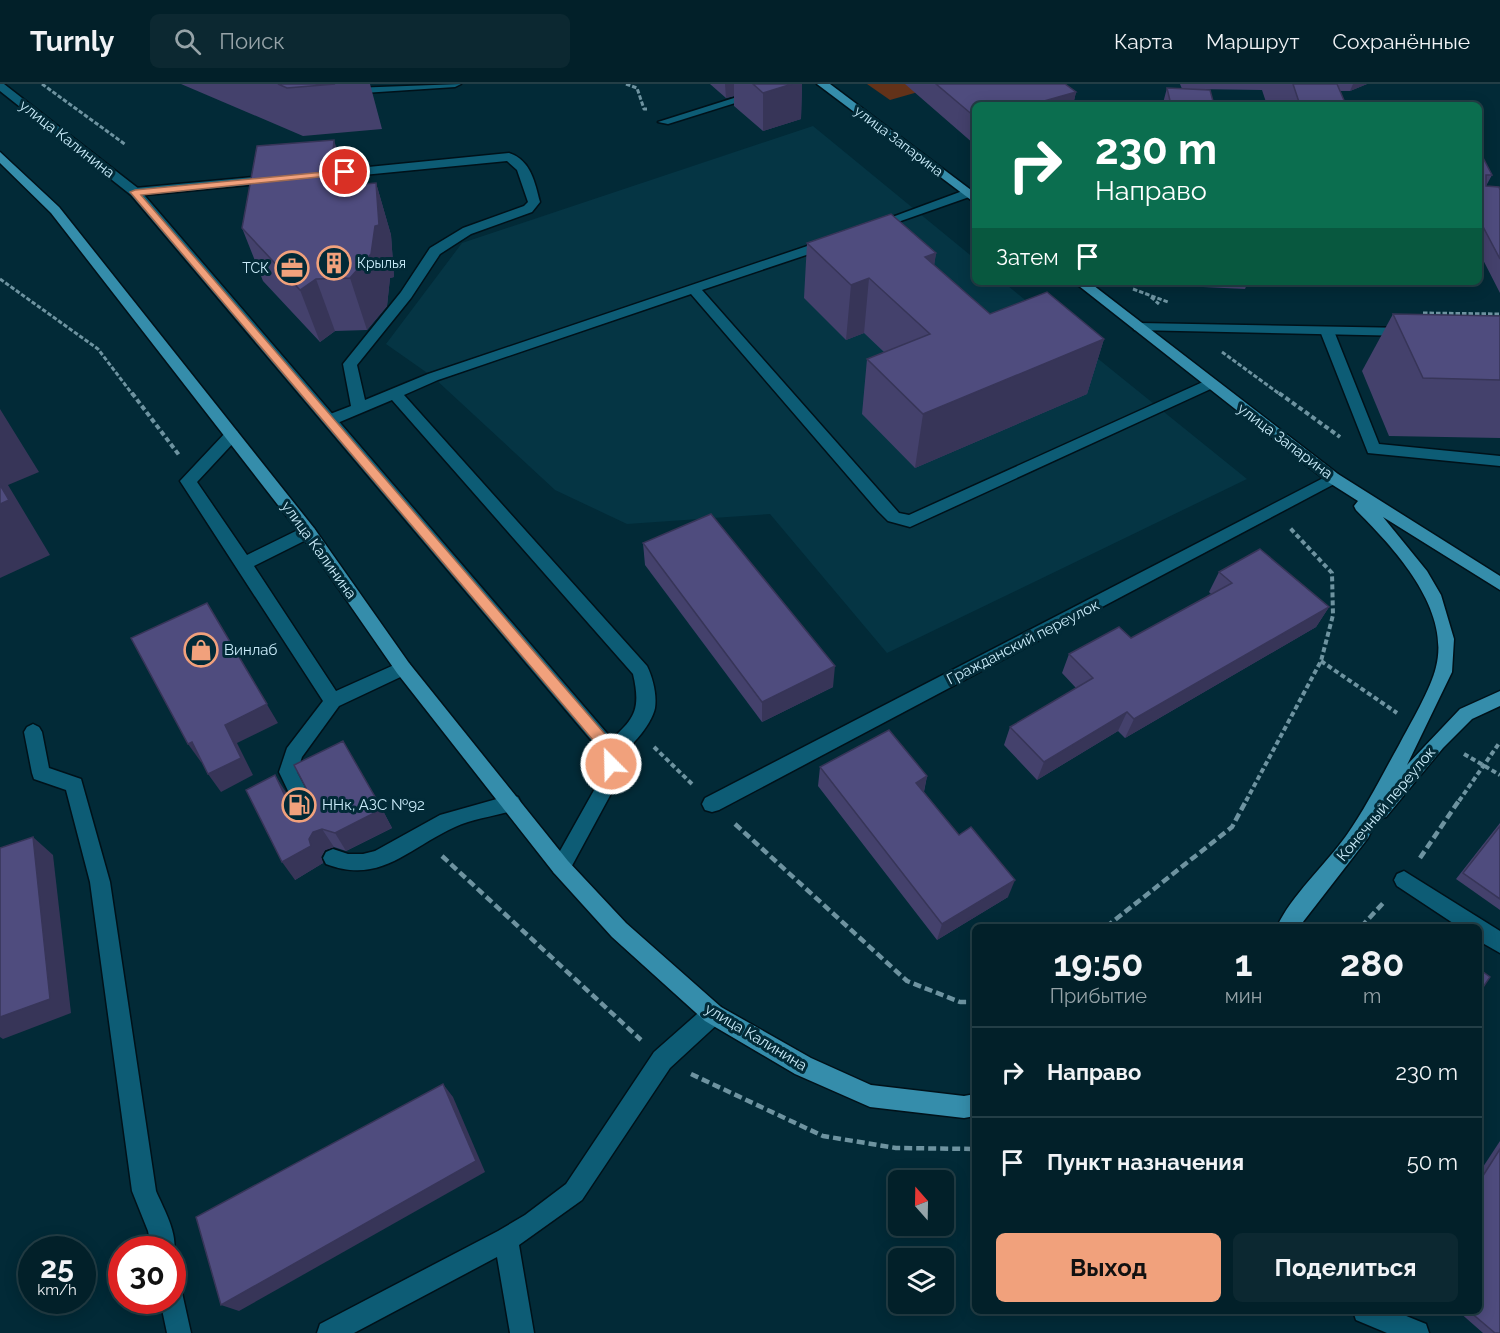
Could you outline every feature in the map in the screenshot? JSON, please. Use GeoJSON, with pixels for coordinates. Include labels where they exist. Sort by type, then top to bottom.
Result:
{"type":"FeatureCollection","features":[{"type":"Feature","properties":{"kind":"main road","name":"улица Запарина"},"geometry":{"type":"LineString","coordinates":[[823,84],[972,193]]}},
{"type":"Feature","properties":{"kind":"main road","name":"улица Калинина"},"geometry":{"type":"LineString","coordinates":[[0,156],[55,210],[308,532],[404,668],[561,867],[619,930],[713,1014],[803,1066],[870,1096],[970,1106]]}},
{"type":"Feature","properties":{"kind":"main road","name":"улица Запарина"},"geometry":{"type":"LineString","coordinates":[[1085,285],[1333,478],[1500,584]]}},
{"type":"Feature","properties":{"kind":"main road"},"geometry":{"type":"LineString","coordinates":[[1333,478],[1386,530],[1423,575],[1441,615],[1446,663],[1431,700],[1354,841]]}},
{"type":"Feature","properties":{"kind":"main road","name":"Конечный переулок"},"geometry":{"type":"LineString","coordinates":[[1289,924],[1354,841],[1437,743],[1466,714],[1500,699]]}},
{"type":"Feature","properties":{"kind":"street"},"geometry":{"type":"LineString","coordinates":[[303,84],[322,92],[455,84]]}},
{"type":"Feature","properties":{"kind":"street"},"geometry":{"type":"LineString","coordinates":[[664,122],[790,84]]}},
{"type":"Feature","properties":{"kind":"street","name":"улица Калинина"},"geometry":{"type":"LineString","coordinates":[[0,86],[135,192],[611,751]]}},
{"type":"Feature","properties":{"kind":"street"},"geometry":{"type":"LineString","coordinates":[[310,176],[509,157],[522,165],[534,202],[528,209],[467,231],[435,250],[406,295],[350,364],[359,408]]}},
{"type":"Feature","properties":{"kind":"street"},"geometry":{"type":"LineString","coordinates":[[135,192],[287,178]]}},
{"type":"Feature","properties":{"kind":"street"},"geometry":{"type":"LineString","coordinates":[[865,230],[972,194]]}},
{"type":"Feature","properties":{"kind":"street"},"geometry":{"type":"LineString","coordinates":[[330,420],[433,377],[695,290],[844,237]]}},
{"type":"Feature","properties":{"kind":"street"},"geometry":{"type":"LineString","coordinates":[[695,290],[884,507],[894,517],[910,521],[1210,384]]}},
{"type":"Feature","properties":{"kind":"street"},"geometry":{"type":"LineString","coordinates":[[1139,327],[1419,333]]}},
{"type":"Feature","properties":{"kind":"street"},"geometry":{"type":"LineString","coordinates":[[1327,331],[1374,449],[1500,461]]}},
{"type":"Feature","properties":{"kind":"street"},"geometry":{"type":"LineString","coordinates":[[395,394],[641,671],[649,697],[644,719],[611,751],[612,777],[561,867]]}},
{"type":"Feature","properties":{"kind":"street"},"geometry":{"type":"LineString","coordinates":[[232,435],[188,481],[333,701]]}},
{"type":"Feature","properties":{"kind":"street","name":"Гражданский переулок"},"geometry":{"type":"LineString","coordinates":[[712,804],[1333,478]]}},
{"type":"Feature","properties":{"kind":"street"},"geometry":{"type":"LineString","coordinates":[[244,564],[308,532]]}},
{"type":"Feature","properties":{"kind":"street"},"geometry":{"type":"LineString","coordinates":[[306,808],[288,772],[294,754],[333,701],[404,668]]}},
{"type":"Feature","properties":{"kind":"street"},"geometry":{"type":"LineString","coordinates":[[33,732],[41,773],[74,785],[100,882],[144,1191],[161,1236]]}},
{"type":"Feature","properties":{"kind":"street"},"geometry":{"type":"LineString","coordinates":[[333,858],[347,865],[371,861],[396,851],[447,821],[511,803]]}},
{"type":"Feature","properties":{"kind":"street"},"geometry":{"type":"LineString","coordinates":[[1404,880],[1472,924]]}},
{"type":"Feature","properties":{"kind":"street"},"geometry":{"type":"LineString","coordinates":[[1482,931],[1500,942]]}},
{"type":"Feature","properties":{"kind":"street"},"geometry":{"type":"LineString","coordinates":[[329,1333],[534,1223],[574,1191],[662,1060],[713,1014]]}},
{"type":"Feature","properties":{"kind":"street"},"geometry":{"type":"LineString","coordinates":[[506,1239],[522,1333]]}},
{"type":"Feature","properties":{"kind":"street"},"geometry":{"type":"LineString","coordinates":[[175,1314],[179,1333]]}},
{"type":"Feature","properties":{"kind":"street"},"geometry":{"type":"LineString","coordinates":[[1372,1314],[1417,1333]]}},
{"type":"Feature","properties":{"kind":"path"},"geometry":{"type":"LineString","coordinates":[[42,84],[126,145]]}},
{"type":"Feature","properties":{"kind":"path"},"geometry":{"type":"LineString","coordinates":[[0,279],[99,349],[194,475]]}},
{"type":"Feature","properties":{"kind":"path"},"geometry":{"type":"LineString","coordinates":[[1151,297],[1190,328],[1341,437]]}},
{"type":"Feature","properties":{"kind":"path"},"geometry":{"type":"LineString","coordinates":[[1110,924],[1232,827],[1321,661],[1333,615],[1332,573],[1273,510]]}},
{"type":"Feature","properties":{"kind":"path"},"geometry":{"type":"LineString","coordinates":[[635,728],[712,804],[907,981],[960,1002],[972,1002]]}},
{"type":"Feature","properties":{"kind":"path"},"geometry":{"type":"LineString","coordinates":[[1364,924],[1404,880],[1500,742]]}},
{"type":"Feature","properties":{"kind":"shaded area"},"geometry":{"type":"Polygon","coordinates":[[[867,84],[946,84],[890,100],[867,84]]]}},
{"type":"Feature","properties":{"kind":"shaded area"},"geometry":{"type":"Polygon","coordinates":[[[813,126],[972,257],[972,285],[1007,285],[1247,479],[887,653],[770,514],[627,524],[555,490],[433,377],[386,344],[462,243],[813,126]]]}},
{"type":"Feature","properties":{"kind":"building"},"geometry":{"type":"Polygon","coordinates":[[[278,84],[335,84],[287,88],[278,84]]]}},
{"type":"Feature","properties":{"kind":"building"},"geometry":{"type":"Polygon","coordinates":[[[753,84],[792,84],[763,93],[753,84]]]}},
{"type":"Feature","properties":{"kind":"building"},"geometry":{"type":"Polygon","coordinates":[[[936,84],[1065,84],[1076,92],[1041,102],[972,102],[972,114],[936,84]]]}},
{"type":"Feature","properties":{"kind":"building"},"geometry":{"type":"Polygon","coordinates":[[[1293,84],[1337,84],[1345,102],[1299,102],[1293,84]]]}},
{"type":"Feature","properties":{"kind":"building"},"geometry":{"type":"Polygon","coordinates":[[[1167,88],[1210,90],[1213,102],[1170,102],[1167,88]]]}},
{"type":"Feature","properties":{"kind":"building"},"geometry":{"type":"Polygon","coordinates":[[[334,140],[330,187],[376,183],[379,225],[375,226],[371,254],[350,278],[316,279],[300,290],[242,228],[257,146],[334,140]]]}},
{"type":"Feature","properties":{"kind":"building"},"geometry":{"type":"Polygon","coordinates":[[[1482,156],[1492,175],[1486,175],[1486,186],[1499,187],[1500,190],[1500,259],[1482,225],[1482,156]]]}},
{"type":"Feature","properties":{"kind":"building"},"geometry":{"type":"Polygon","coordinates":[[[891,214],[936,253],[925,257],[990,314],[1047,292],[1104,339],[923,414],[867,359],[930,334],[869,278],[851,285],[807,243],[891,214]]]}},
{"type":"Feature","properties":{"kind":"building"},"geometry":{"type":"Polygon","coordinates":[[[1393,314],[1500,316],[1500,380],[1423,378],[1393,314]]]}},
{"type":"Feature","properties":{"kind":"building"},"geometry":{"type":"Polygon","coordinates":[[[0,485],[9,500],[0,504],[0,485]]]}},
{"type":"Feature","properties":{"kind":"building"},"geometry":{"type":"Polygon","coordinates":[[[711,514],[835,666],[762,702],[643,543],[711,514]]]}},
{"type":"Feature","properties":{"kind":"building"},"geometry":{"type":"Polygon","coordinates":[[[1260,549],[1329,607],[1134,719],[1127,712],[1044,762],[1010,727],[1093,678],[1069,654],[1119,627],[1131,638],[1232,583],[1219,572],[1260,549]]]}},
{"type":"Feature","properties":{"kind":"building"},"geometry":{"type":"Polygon","coordinates":[[[207,603],[267,704],[225,725],[241,758],[208,774],[192,742],[188,744],[131,638],[207,603]]]}},
{"type":"Feature","properties":{"kind":"building"},"geometry":{"type":"Polygon","coordinates":[[[889,730],[927,776],[916,783],[959,835],[971,827],[1015,880],[942,924],[820,767],[889,730]]]}},
{"type":"Feature","properties":{"kind":"building"},"geometry":{"type":"Polygon","coordinates":[[[343,741],[382,809],[335,833],[322,829],[313,832],[309,839],[311,846],[282,862],[246,790],[275,775],[286,798],[302,798],[306,788],[294,765],[343,741]]]}},
{"type":"Feature","properties":{"kind":"building"},"geometry":{"type":"Polygon","coordinates":[[[1500,826],[1500,899],[1463,873],[1500,826]]]}},
{"type":"Feature","properties":{"kind":"building"},"geometry":{"type":"Polygon","coordinates":[[[33,837],[50,999],[0,1017],[0,848],[33,837]]]}},
{"type":"Feature","properties":{"kind":"building"},"geometry":{"type":"Polygon","coordinates":[[[1482,971],[1490,977],[1482,989],[1482,971]]]}},
{"type":"Feature","properties":{"kind":"building"},"geometry":{"type":"Polygon","coordinates":[[[443,1084],[476,1161],[221,1305],[196,1217],[443,1084]]]}},
{"type":"Feature","properties":{"kind":"building"},"geometry":{"type":"Polygon","coordinates":[[[1500,1149],[1500,1333],[1495,1333],[1473,1314],[1482,1314],[1482,1177],[1500,1149]]]}},
{"type":"Feature","properties":{"kind":"place","name":"Крылья"},"geometry":{"type":"Point","coordinates":[334,263]}},
{"type":"Feature","properties":{"kind":"place","name":"ТСК"},"geometry":{"type":"Point","coordinates":[292,268]}},
{"type":"Feature","properties":{"kind":"place","name":"Винлаб"},"geometry":{"type":"Point","coordinates":[201,650]}},
{"type":"Feature","properties":{"kind":"place","name":"ННк, АЗС №92"},"geometry":{"type":"Point","coordinates":[299,805]}},
{"type":"Feature","properties":{"kind":"route"},"geometry":{"type":"LineString","coordinates":[[345,172],[135,192],[611,751],[611,764]]}}]}
